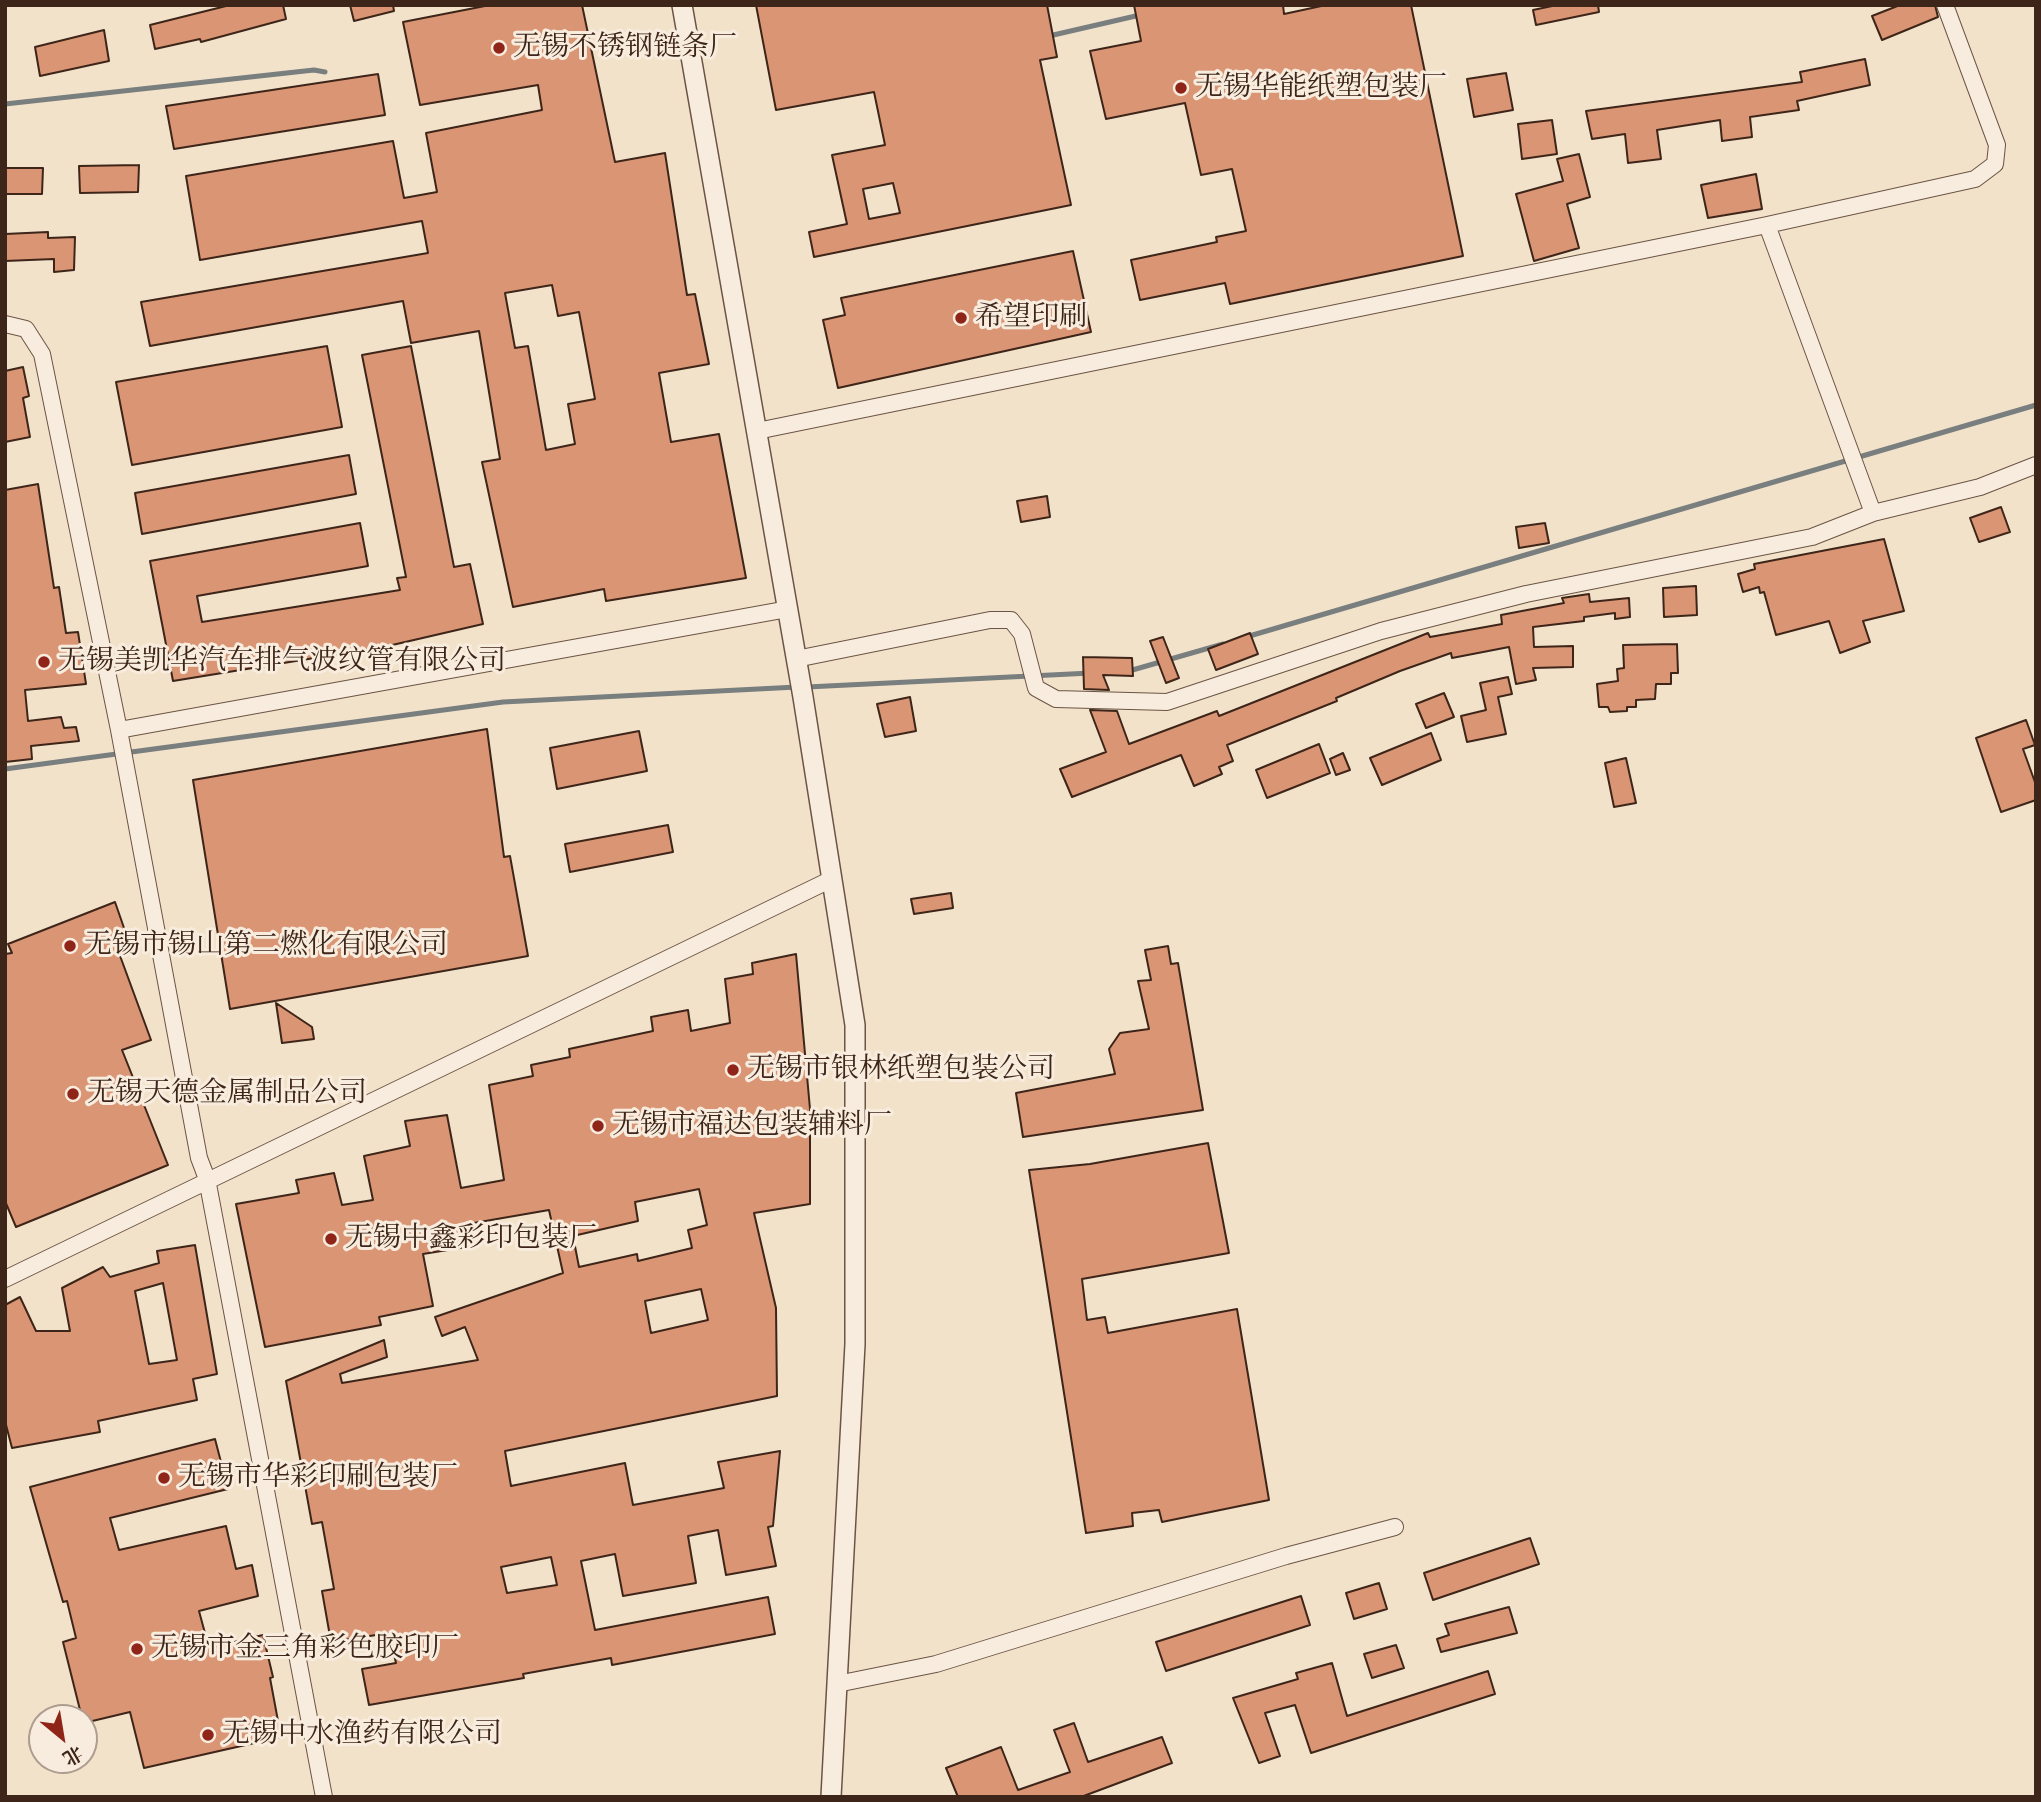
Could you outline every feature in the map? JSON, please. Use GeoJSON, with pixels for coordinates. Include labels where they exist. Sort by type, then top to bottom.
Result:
{"type":"FeatureCollection","features":[{"type":"Feature","properties":{"kind":"street"},"geometry":{"type":"LineString","coordinates":[[682,5],[798,667],[855,1025],[855,1344],[831,1797]]}},
{"type":"Feature","properties":{"kind":"street"},"geometry":{"type":"LineString","coordinates":[[757,431],[1767,225],[1975,179],[1995,164],[1997,145],[1945,5]]}},
{"type":"Feature","properties":{"kind":"street"},"geometry":{"type":"LineString","coordinates":[[1767,225],[1872,513]]}},
{"type":"Feature","properties":{"kind":"street"},"geometry":{"type":"LineString","coordinates":[[5,324],[26,329],[42,354],[126,765],[199,1157],[207,1179],[324,1797]]}},
{"type":"Feature","properties":{"kind":"street"},"geometry":{"type":"LineString","coordinates":[[798,667],[990,620],[1011,620],[1022,634],[1036,688],[1056,699],[1167,702],[1381,631],[1526,594],[1812,537],[1872,513],[1980,487],[2036,465]]}},
{"type":"Feature","properties":{"kind":"street"},"geometry":{"type":"LineString","coordinates":[[120,735],[788,609]]}},
{"type":"Feature","properties":{"kind":"street"},"geometry":{"type":"LineString","coordinates":[[5,1279],[832,879]]}},
{"type":"Feature","properties":{"kind":"street"},"geometry":{"type":"LineString","coordinates":[[837,1684],[936,1664],[1286,1556],[1395,1527]]}},
{"type":"Feature","properties":{"kind":"building"},"geometry":{"type":"Polygon","coordinates":[[[230,5],[283,5],[286,19],[201,42],[200,39],[155,49],[150,25],[230,5]]]}},
{"type":"Feature","properties":{"kind":"building"},"geometry":{"type":"Polygon","coordinates":[[[350,5],[393,5],[394,11],[354,21],[350,5]]]}},
{"type":"Feature","properties":{"kind":"building"},"geometry":{"type":"Polygon","coordinates":[[[490,5],[582,5],[615,162],[665,153],[687,295],[695,294],[709,364],[659,373],[671,442],[719,434],[746,578],[606,601],[604,589],[513,607],[482,462],[500,459],[479,331],[411,343],[403,301],[150,346],[141,302],[428,253],[422,221],[200,260],[186,176],[393,141],[404,198],[437,192],[426,133],[542,110],[538,85],[420,105],[403,22],[490,5]],[[552,285],[505,293],[515,348],[528,346],[546,450],[575,444],[568,404],[595,399],[579,312],[558,316],[552,285]]]}},
{"type":"Feature","properties":{"kind":"building"},"geometry":{"type":"Polygon","coordinates":[[[756,5],[1047,5],[1057,57],[1040,60],[1071,205],[814,257],[809,232],[847,224],[832,155],[885,145],[874,92],[776,110],[756,5]],[[893,183],[863,189],[869,219],[900,213],[893,183]]]}},
{"type":"Feature","properties":{"kind":"building"},"geometry":{"type":"Polygon","coordinates":[[[1134,5],[1283,5],[1284,14],[1326,5],[1411,5],[1463,256],[1230,304],[1225,283],[1140,300],[1131,260],[1217,242],[1216,237],[1246,231],[1232,169],[1201,175],[1185,103],[1106,119],[1090,51],[1141,41],[1134,5]]]}},
{"type":"Feature","properties":{"kind":"building"},"geometry":{"type":"Polygon","coordinates":[[[1557,5],[1598,5],[1599,12],[1536,25],[1533,10],[1557,5]]]}},
{"type":"Feature","properties":{"kind":"building"},"geometry":{"type":"Polygon","coordinates":[[[1900,5],[1935,5],[1938,17],[1882,40],[1872,16],[1900,5]]]}},
{"type":"Feature","properties":{"kind":"building"},"geometry":{"type":"Polygon","coordinates":[[[104,30],[109,61],[40,76],[35,47],[104,30]]]}},
{"type":"Feature","properties":{"kind":"building"},"geometry":{"type":"Polygon","coordinates":[[[1865,59],[1870,85],[1797,101],[1799,110],[1750,117],[1752,137],[1722,141],[1720,120],[1657,130],[1661,159],[1628,163],[1625,134],[1592,139],[1586,111],[1802,82],[1800,72],[1865,59]]]}},
{"type":"Feature","properties":{"kind":"building"},"geometry":{"type":"Polygon","coordinates":[[[1506,73],[1513,110],[1474,117],[1467,79],[1506,73]]]}},
{"type":"Feature","properties":{"kind":"building"},"geometry":{"type":"Polygon","coordinates":[[[378,74],[385,115],[174,149],[166,106],[378,74]]]}},
{"type":"Feature","properties":{"kind":"building"},"geometry":{"type":"Polygon","coordinates":[[[1552,120],[1557,154],[1522,159],[1518,124],[1552,120]]]}},
{"type":"Feature","properties":{"kind":"building"},"geometry":{"type":"Polygon","coordinates":[[[1579,154],[1590,197],[1567,204],[1579,248],[1534,261],[1516,194],[1563,181],[1557,159],[1579,154]]]}},
{"type":"Feature","properties":{"kind":"building"},"geometry":{"type":"Polygon","coordinates":[[[139,165],[138,192],[80,193],[79,166],[139,165]]]}},
{"type":"Feature","properties":{"kind":"building"},"geometry":{"type":"Polygon","coordinates":[[[5,168],[43,168],[42,194],[5,194],[5,168]]]}},
{"type":"Feature","properties":{"kind":"building"},"geometry":{"type":"Polygon","coordinates":[[[1756,174],[1762,209],[1708,218],[1701,185],[1756,174]]]}},
{"type":"Feature","properties":{"kind":"building"},"geometry":{"type":"Polygon","coordinates":[[[48,232],[48,238],[75,237],[74,270],[54,272],[54,259],[5,261],[5,234],[48,232]]]}},
{"type":"Feature","properties":{"kind":"building","name":"希望印刷"},"geometry":{"type":"Polygon","coordinates":[[[1073,251],[1091,332],[838,388],[823,320],[845,315],[841,298],[1073,251]]]}},
{"type":"Feature","properties":{"kind":"building"},"geometry":{"type":"Polygon","coordinates":[[[327,346],[342,427],[132,465],[116,382],[327,346]]]}},
{"type":"Feature","properties":{"kind":"building"},"geometry":{"type":"Polygon","coordinates":[[[411,346],[454,567],[470,564],[483,624],[388,646],[173,681],[150,561],[360,523],[368,566],[197,596],[202,622],[400,590],[397,578],[406,577],[362,355],[411,346]]]}},
{"type":"Feature","properties":{"kind":"building"},"geometry":{"type":"Polygon","coordinates":[[[23,367],[29,396],[23,398],[30,437],[5,442],[5,371],[23,367]]]}},
{"type":"Feature","properties":{"kind":"building"},"geometry":{"type":"Polygon","coordinates":[[[349,455],[356,494],[142,534],[135,493],[349,455]]]}},
{"type":"Feature","properties":{"kind":"building"},"geometry":{"type":"Polygon","coordinates":[[[38,484],[54,588],[59,587],[66,633],[78,632],[86,684],[25,690],[28,721],[61,717],[64,728],[76,727],[79,741],[31,746],[32,759],[5,762],[5,490],[38,484]]]}},
{"type":"Feature","properties":{"kind":"building"},"geometry":{"type":"Polygon","coordinates":[[[1047,496],[1050,517],[1021,522],[1017,501],[1047,496]]]}},
{"type":"Feature","properties":{"kind":"building"},"geometry":{"type":"Polygon","coordinates":[[[2001,507],[2010,532],[1979,542],[1970,518],[2001,507]]]}},
{"type":"Feature","properties":{"kind":"building"},"geometry":{"type":"Polygon","coordinates":[[[1545,523],[1549,543],[1519,548],[1516,527],[1545,523]]]}},
{"type":"Feature","properties":{"kind":"building"},"geometry":{"type":"Polygon","coordinates":[[[1884,539],[1904,611],[1863,621],[1870,642],[1840,653],[1829,621],[1776,635],[1764,592],[1760,593],[1759,587],[1743,592],[1738,574],[1755,569],[1754,564],[1884,539]]]}},
{"type":"Feature","properties":{"kind":"building"},"geometry":{"type":"Polygon","coordinates":[[[1696,586],[1697,615],[1664,617],[1663,588],[1696,586]]]}},
{"type":"Feature","properties":{"kind":"building"},"geometry":{"type":"Polygon","coordinates":[[[1589,594],[1590,602],[1629,598],[1630,617],[1615,619],[1615,613],[1584,617],[1584,621],[1533,627],[1534,647],[1573,646],[1573,667],[1533,668],[1536,680],[1516,684],[1509,647],[1452,658],[1451,653],[1400,671],[1336,698],[1337,701],[1227,745],[1233,761],[1219,767],[1222,774],[1194,786],[1181,755],[1072,797],[1060,769],[1106,752],[1090,710],[1117,711],[1129,744],[1217,711],[1219,716],[1428,633],[1430,637],[1502,624],[1501,615],[1564,603],[1562,598],[1589,594]]]}},
{"type":"Feature","properties":{"kind":"building"},"geometry":{"type":"Polygon","coordinates":[[[1250,633],[1258,654],[1216,670],[1208,649],[1250,633]]]}},
{"type":"Feature","properties":{"kind":"building"},"geometry":{"type":"Polygon","coordinates":[[[1163,637],[1179,678],[1166,683],[1150,641],[1163,637]]]}},
{"type":"Feature","properties":{"kind":"building"},"geometry":{"type":"Polygon","coordinates":[[[1677,644],[1678,673],[1671,673],[1671,684],[1656,684],[1655,699],[1636,700],[1636,707],[1627,707],[1627,711],[1610,712],[1608,707],[1599,707],[1597,684],[1618,681],[1617,669],[1624,668],[1623,645],[1677,644]]]}},
{"type":"Feature","properties":{"kind":"building"},"geometry":{"type":"Polygon","coordinates":[[[1083,657],[1132,658],[1133,676],[1103,675],[1109,690],[1084,689],[1083,657]]]}},
{"type":"Feature","properties":{"kind":"building"},"geometry":{"type":"Polygon","coordinates":[[[1508,677],[1512,694],[1498,697],[1506,734],[1467,742],[1461,716],[1486,710],[1480,683],[1508,677]]]}},
{"type":"Feature","properties":{"kind":"building"},"geometry":{"type":"Polygon","coordinates":[[[1444,693],[1454,717],[1426,728],[1416,704],[1444,693]]]}},
{"type":"Feature","properties":{"kind":"building"},"geometry":{"type":"Polygon","coordinates":[[[910,697],[916,731],[885,737],[877,704],[910,697]]]}},
{"type":"Feature","properties":{"kind":"building"},"geometry":{"type":"Polygon","coordinates":[[[2026,720],[2035,745],[2023,749],[2036,785],[2036,800],[2001,812],[1976,738],[2026,720]]]}},
{"type":"Feature","properties":{"kind":"building"},"geometry":{"type":"Polygon","coordinates":[[[487,729],[504,857],[510,856],[528,956],[230,1009],[193,780],[487,729]]]}},
{"type":"Feature","properties":{"kind":"building"},"geometry":{"type":"Polygon","coordinates":[[[639,731],[647,771],[557,789],[550,748],[639,731]]]}},
{"type":"Feature","properties":{"kind":"building"},"geometry":{"type":"Polygon","coordinates":[[[1431,733],[1441,760],[1382,785],[1370,758],[1431,733]]]}},
{"type":"Feature","properties":{"kind":"building"},"geometry":{"type":"Polygon","coordinates":[[[1319,744],[1330,773],[1267,798],[1256,770],[1319,744]]]}},
{"type":"Feature","properties":{"kind":"building"},"geometry":{"type":"Polygon","coordinates":[[[1343,753],[1350,770],[1336,775],[1330,759],[1343,753]]]}},
{"type":"Feature","properties":{"kind":"building"},"geometry":{"type":"Polygon","coordinates":[[[1626,758],[1636,803],[1614,807],[1605,763],[1626,758]]]}},
{"type":"Feature","properties":{"kind":"building"},"geometry":{"type":"Polygon","coordinates":[[[668,825],[673,852],[570,872],[565,844],[668,825]]]}},
{"type":"Feature","properties":{"kind":"building"},"geometry":{"type":"Polygon","coordinates":[[[951,893],[953,908],[914,914],[911,899],[951,893]]]}},
{"type":"Feature","properties":{"kind":"building","name":"无锡天德金属制品公司"},"geometry":{"type":"Polygon","coordinates":[[[115,902],[131,948],[119,953],[151,1040],[122,1050],[168,1165],[16,1227],[5,1201],[5,954],[12,953],[8,944],[115,902]]]}},
{"type":"Feature","properties":{"kind":"building"},"geometry":{"type":"Polygon","coordinates":[[[1168,946],[1171,964],[1178,963],[1203,1110],[1023,1137],[1016,1093],[1115,1074],[1109,1049],[1120,1033],[1149,1029],[1138,981],[1151,980],[1145,950],[1168,946]]]}},
{"type":"Feature","properties":{"kind":"building"},"geometry":{"type":"Polygon","coordinates":[[[796,954],[810,1109],[810,1204],[754,1213],[776,1308],[777,1396],[505,1451],[511,1486],[625,1463],[633,1505],[724,1488],[718,1462],[780,1451],[773,1526],[768,1527],[776,1566],[726,1575],[718,1530],[688,1536],[696,1583],[623,1596],[615,1554],[581,1561],[595,1630],[768,1597],[775,1634],[612,1665],[611,1658],[523,1674],[524,1678],[369,1705],[362,1669],[396,1663],[389,1633],[331,1642],[322,1591],[334,1589],[322,1522],[312,1524],[286,1381],[384,1340],[387,1357],[340,1374],[342,1383],[478,1360],[465,1327],[442,1336],[435,1317],[563,1273],[549,1210],[468,1224],[472,1246],[423,1254],[433,1306],[379,1317],[381,1325],[265,1347],[236,1204],[299,1193],[296,1180],[334,1173],[342,1205],[373,1200],[364,1156],[410,1146],[405,1121],[447,1115],[461,1188],[504,1180],[489,1085],[533,1076],[531,1065],[570,1057],[569,1049],[653,1031],[651,1017],[688,1010],[691,1031],[730,1023],[725,979],[753,974],[752,963],[796,954]],[[699,1189],[635,1202],[638,1221],[573,1236],[579,1267],[637,1254],[638,1261],[692,1248],[688,1230],[707,1225],[699,1189]],[[701,1289],[645,1301],[651,1333],[708,1320],[701,1289]],[[551,1557],[501,1567],[507,1593],[557,1585],[551,1557]]]}},
{"type":"Feature","properties":{"kind":"building"},"geometry":{"type":"Polygon","coordinates":[[[276,1003],[312,1027],[314,1039],[282,1043],[276,1003]]]}},
{"type":"Feature","properties":{"kind":"building"},"geometry":{"type":"Polygon","coordinates":[[[1208,1143],[1229,1253],[1082,1279],[1087,1320],[1105,1317],[1108,1333],[1237,1309],[1269,1500],[1162,1522],[1159,1510],[1132,1513],[1133,1526],[1086,1533],[1029,1170],[1090,1164],[1208,1143]]]}},
{"type":"Feature","properties":{"kind":"building"},"geometry":{"type":"Polygon","coordinates":[[[195,1245],[217,1374],[193,1379],[197,1400],[98,1421],[100,1432],[12,1448],[5,1421],[5,1305],[20,1297],[36,1331],[70,1331],[62,1288],[103,1267],[110,1277],[159,1263],[157,1251],[195,1245]],[[163,1283],[135,1291],[149,1364],[177,1360],[163,1283]]]}},
{"type":"Feature","properties":{"kind":"building"},"geometry":{"type":"Polygon","coordinates":[[[215,1439],[228,1489],[110,1518],[119,1550],[226,1526],[236,1569],[252,1565],[258,1596],[199,1611],[209,1648],[263,1635],[273,1677],[270,1678],[281,1737],[144,1768],[130,1712],[98,1720],[98,1704],[78,1704],[63,1642],[76,1638],[67,1601],[63,1602],[30,1487],[215,1439]]]}},
{"type":"Feature","properties":{"kind":"building"},"geometry":{"type":"Polygon","coordinates":[[[1530,1538],[1539,1564],[1433,1600],[1424,1573],[1530,1538]]]}},
{"type":"Feature","properties":{"kind":"building"},"geometry":{"type":"Polygon","coordinates":[[[1379,1583],[1387,1609],[1354,1619],[1346,1593],[1379,1583]]]}},
{"type":"Feature","properties":{"kind":"building"},"geometry":{"type":"Polygon","coordinates":[[[1301,1596],[1310,1625],[1166,1671],[1156,1642],[1301,1596]]]}},
{"type":"Feature","properties":{"kind":"building"},"geometry":{"type":"Polygon","coordinates":[[[1509,1607],[1517,1633],[1441,1652],[1437,1639],[1449,1635],[1445,1624],[1509,1607]]]}},
{"type":"Feature","properties":{"kind":"building"},"geometry":{"type":"Polygon","coordinates":[[[1396,1645],[1404,1668],[1372,1678],[1364,1654],[1396,1645]]]}},
{"type":"Feature","properties":{"kind":"building"},"geometry":{"type":"Polygon","coordinates":[[[1332,1663],[1347,1716],[1488,1671],[1495,1694],[1311,1753],[1295,1705],[1265,1713],[1280,1756],[1259,1763],[1233,1698],[1298,1679],[1296,1673],[1332,1663]]]}},
{"type":"Feature","properties":{"kind":"building"},"geometry":{"type":"Polygon","coordinates":[[[1074,1723],[1088,1762],[1162,1737],[1172,1763],[1081,1797],[958,1797],[946,1768],[1001,1747],[1018,1790],[1070,1772],[1054,1730],[1074,1723]]]}},
{"type":"Feature","properties":{"kind":"waterway"},"geometry":{"type":"LineString","coordinates":[[1049,36],[1140,15]]}},
{"type":"Feature","properties":{"kind":"waterway"},"geometry":{"type":"LineString","coordinates":[[5,104],[314,70],[325,72]]}},
{"type":"Feature","properties":{"kind":"waterway"},"geometry":{"type":"LineString","coordinates":[[1246,637],[2036,405]]}},
{"type":"Feature","properties":{"kind":"waterway"},"geometry":{"type":"LineString","coordinates":[[1129,671],[1223,644]]}},
{"type":"Feature","properties":{"kind":"waterway"},"geometry":{"type":"LineString","coordinates":[[807,687],[1091,673]]}},
{"type":"Feature","properties":{"kind":"waterway"},"geometry":{"type":"LineString","coordinates":[[5,769],[503,702],[797,687]]}},
{"type":"Feature","properties":{"kind":"place","name":"无锡不锈钢链条厂"},"geometry":{"type":"Point","coordinates":[499,48]}},
{"type":"Feature","properties":{"kind":"place","name":"无锡华能纸塑包装厂"},"geometry":{"type":"Point","coordinates":[1181,88]}},
{"type":"Feature","properties":{"kind":"place","name":"希望印刷"},"geometry":{"type":"Point","coordinates":[961,318]}},
{"type":"Feature","properties":{"kind":"place","name":"无锡美凯华汽车排气波纹管有限公司"},"geometry":{"type":"Point","coordinates":[44,662]}},
{"type":"Feature","properties":{"kind":"place","name":"无锡市锡山第二燃化有限公司"},"geometry":{"type":"Point","coordinates":[70,946]}},
{"type":"Feature","properties":{"kind":"place","name":"无锡市银林纸塑包装公司"},"geometry":{"type":"Point","coordinates":[733,1070]}},
{"type":"Feature","properties":{"kind":"place","name":"无锡天德金属制品公司"},"geometry":{"type":"Point","coordinates":[73,1094]}},
{"type":"Feature","properties":{"kind":"place","name":"无锡市福达包装辅料厂"},"geometry":{"type":"Point","coordinates":[598,1126]}},
{"type":"Feature","properties":{"kind":"place","name":"无锡中鑫彩印包装厂"},"geometry":{"type":"Point","coordinates":[331,1239]}},
{"type":"Feature","properties":{"kind":"place","name":"无锡市华彩印刷包装厂"},"geometry":{"type":"Point","coordinates":[164,1478]}},
{"type":"Feature","properties":{"kind":"place","name":"无锡市金三角彩色胶印厂"},"geometry":{"type":"Point","coordinates":[137,1649]}},
{"type":"Feature","properties":{"kind":"place","name":"无锡中水渔药有限公司"},"geometry":{"type":"Point","coordinates":[208,1735]}}]}
